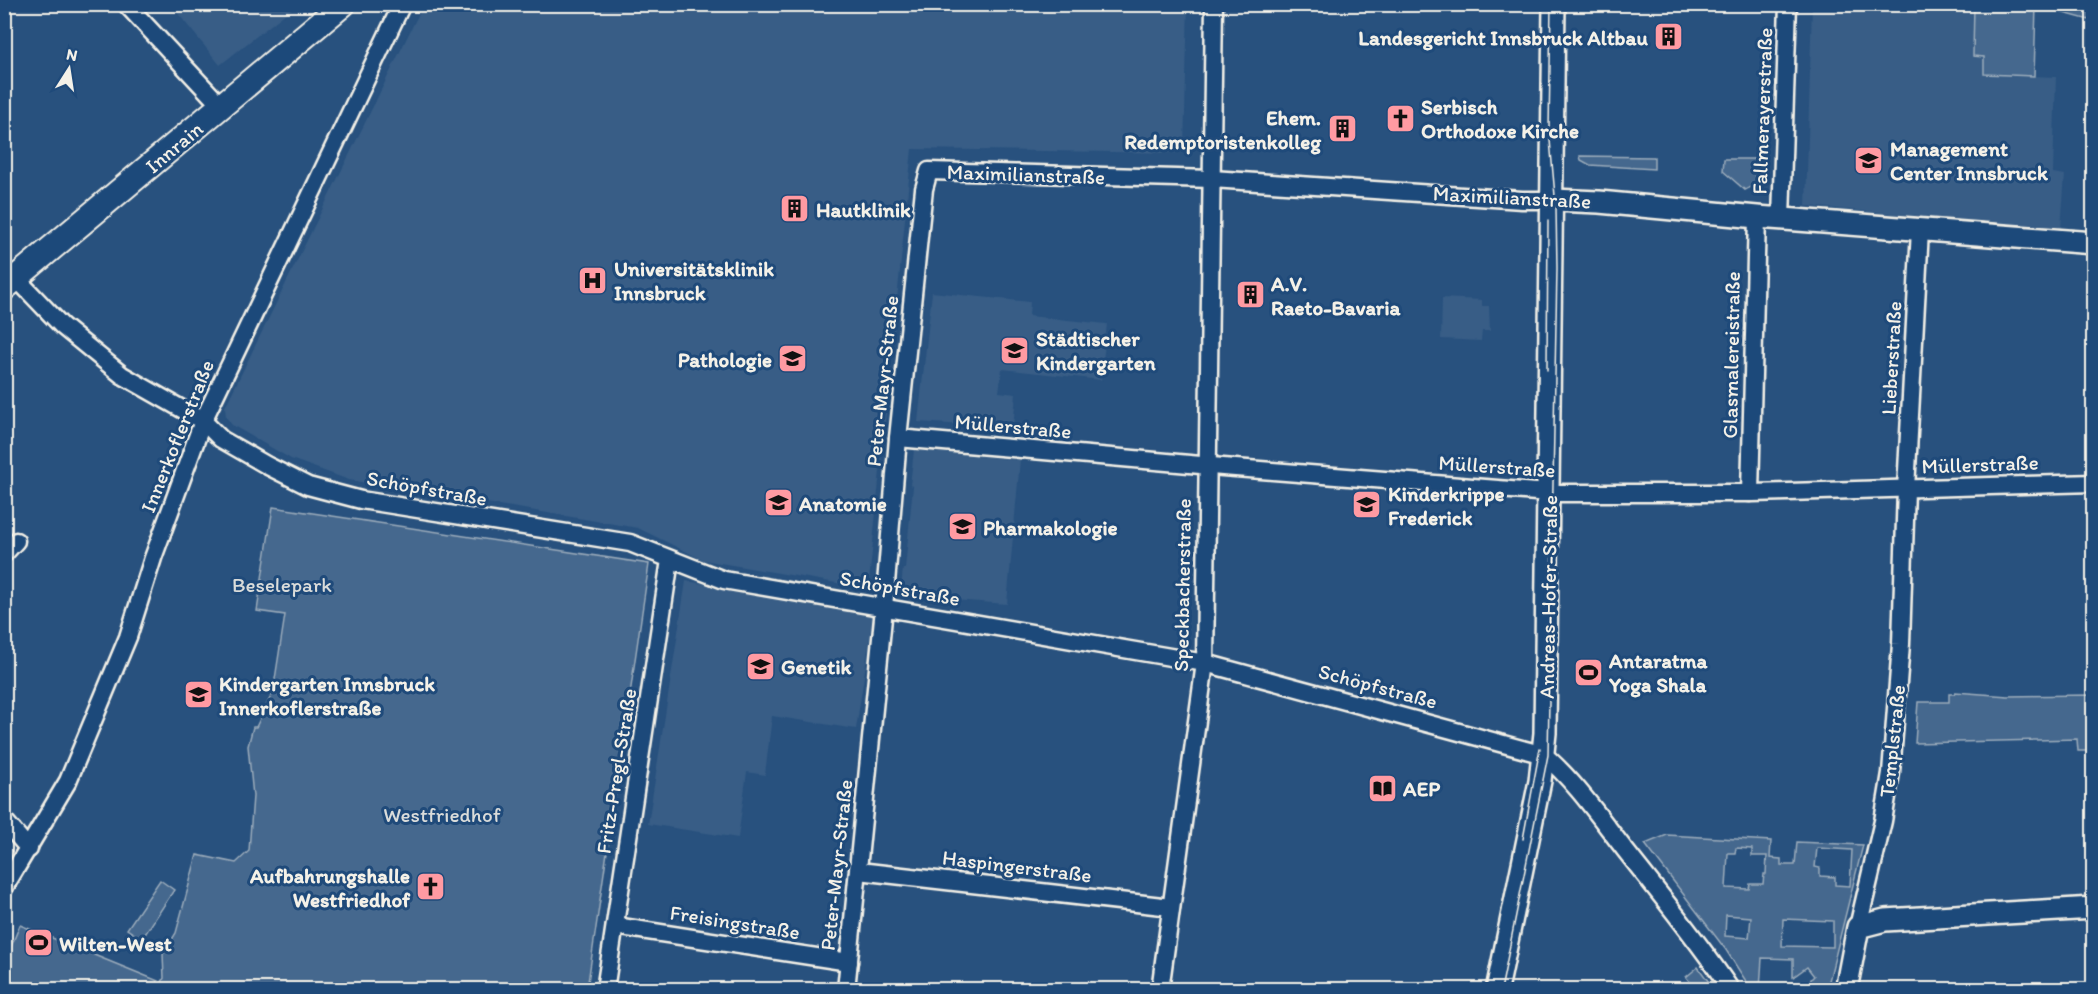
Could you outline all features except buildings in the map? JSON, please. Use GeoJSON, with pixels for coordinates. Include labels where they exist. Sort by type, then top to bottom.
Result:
{"type":"FeatureCollection","features":[{"type":"Feature","properties":{"kind":"main road","name":"Innrain"},"geometry":{"type":"LineString","coordinates":[[10,283],[343,4]]}},
{"type":"Feature","properties":{"kind":"street"},"geometry":{"type":"LineString","coordinates":[[126,4],[222,107]]}},
{"type":"Feature","properties":{"kind":"street","name":"Innerkoflerstraße"},"geometry":{"type":"LineString","coordinates":[[4,888],[68,781],[128,637],[153,558],[203,421],[402,4]]}},
{"type":"Feature","properties":{"kind":"street","name":"Speckbacherstraße"},"geometry":{"type":"LineString","coordinates":[[1160,990],[1204,663],[1215,4]]}},
{"type":"Feature","properties":{"kind":"street","name":"Andreas-Hofer-Straße"},"geometry":{"type":"LineString","coordinates":[[1497,990],[1544,755],[1550,493],[1554,4]]}},
{"type":"Feature","properties":{"kind":"street","name":"Fallmerayerstraße"},"geometry":{"type":"LineString","coordinates":[[1780,219],[1788,4]]}},
{"type":"Feature","properties":{"kind":"street","name":"Maximilianstraße"},"geometry":{"type":"LineString","coordinates":[[929,171],[1212,179],[1522,200],[1599,202],[1756,218],[2094,243]]}},
{"type":"Feature","properties":{"kind":"street","name":"Peter-Mayr-Straße"},"geometry":{"type":"LineString","coordinates":[[846,990],[884,608],[898,438],[924,189],[929,171]]}},
{"type":"Feature","properties":{"kind":"street","name":"Glasmalereistraße"},"geometry":{"type":"LineString","coordinates":[[1750,493],[1756,218]]}},
{"type":"Feature","properties":{"kind":"street","name":"Lieberstraße"},"geometry":{"type":"LineString","coordinates":[[1906,489],[1920,230]]}},
{"type":"Feature","properties":{"kind":"street","name":"Schöpfstraße"},"geometry":{"type":"LineString","coordinates":[[10,283],[122,375],[203,421],[221,439],[308,486],[370,502],[630,543],[724,580],[1204,663],[1544,755],[1559,768],[1704,949],[1731,990]]}},
{"type":"Feature","properties":{"kind":"street","name":"Müllerstraße"},"geometry":{"type":"LineString","coordinates":[[898,438],[1207,466],[1550,493],[1750,493],[2094,483]]}},
{"type":"Feature","properties":{"kind":"street","name":"Templstraße"},"geometry":{"type":"LineString","coordinates":[[1846,990],[1883,821],[1891,773],[1901,644],[1906,489]]}},
{"type":"Feature","properties":{"kind":"street"},"geometry":{"type":"LineString","coordinates":[[4,554],[16,541]]}},
{"type":"Feature","properties":{"kind":"street","name":"Fritz-Pregl-Straße"},"geometry":{"type":"LineString","coordinates":[[605,990],[670,560]]}},
{"type":"Feature","properties":{"kind":"street"},"geometry":{"type":"LineString","coordinates":[[4,820],[29,849]]}},
{"type":"Feature","properties":{"kind":"street","name":"Haspingerstraße"},"geometry":{"type":"LineString","coordinates":[[859,871],[1171,907]]}},
{"type":"Feature","properties":{"kind":"street"},"geometry":{"type":"LineString","coordinates":[[1858,927],[1885,920],[2094,908]]}},
{"type":"Feature","properties":{"kind":"street","name":"Freisingstraße"},"geometry":{"type":"LineString","coordinates":[[615,926],[849,962]]}},
{"type":"Feature","properties":{"kind":"shaded area"},"geometry":{"type":"Polygon","coordinates":[[[171,5],[296,5],[220,65],[171,5]]]}},
{"type":"Feature","properties":{"kind":"shaded area","name":"Universitätsklinik Innsbruck"},"geometry":{"type":"Polygon","coordinates":[[[423,5],[1188,5],[1184,149],[1178,153],[912,149],[869,582],[860,587],[703,560],[638,528],[349,480],[291,459],[232,425],[226,417],[225,407],[423,5]]]}},
{"type":"Feature","properties":{"kind":"shaded area"},"geometry":{"type":"Polygon","coordinates":[[[1812,5],[2035,5],[2034,76],[2056,77],[2053,173],[2065,175],[2061,229],[1806,206],[1812,5]]]}},
{"type":"Feature","properties":{"kind":"shaded area","name":"Städtischer Kindergarten"},"geometry":{"type":"Polygon","coordinates":[[[932,292],[1030,302],[1029,316],[1107,324],[1101,380],[1002,369],[999,392],[1016,394],[1013,428],[918,422],[932,292]]]}},
{"type":"Feature","properties":{"kind":"shaded area"},"geometry":{"type":"Polygon","coordinates":[[[1442,298],[1482,300],[1482,306],[1489,306],[1490,331],[1482,331],[1481,341],[1441,339],[1442,298]]]}},
{"type":"Feature","properties":{"kind":"shaded area","name":"Pharmakologie"},"geometry":{"type":"Polygon","coordinates":[[[914,450],[1020,460],[1007,604],[900,596],[913,486],[910,485],[914,450]]]}},
{"type":"Feature","properties":{"kind":"shaded area"},"geometry":{"type":"Polygon","coordinates":[[[686,581],[874,611],[856,729],[772,716],[765,775],[747,772],[738,838],[648,824],[686,581]]]}},
{"type":"Feature","properties":{"kind":"green space"},"geometry":{"type":"Polygon","coordinates":[[[1974,5],[2036,5],[2034,76],[1984,74],[1984,57],[1973,56],[1974,5]]]}},
{"type":"Feature","properties":{"kind":"green space"},"geometry":{"type":"Polygon","coordinates":[[[2057,5],[2093,5],[2093,21],[2056,11],[2057,5]]]}},
{"type":"Feature","properties":{"kind":"green space"},"geometry":{"type":"Polygon","coordinates":[[[1580,156],[1654,157],[1654,169],[1590,165],[1581,160],[1580,156]]]}},
{"type":"Feature","properties":{"kind":"green space"},"geometry":{"type":"Polygon","coordinates":[[[1724,159],[1755,159],[1756,184],[1745,190],[1723,171],[1724,159]]]}},
{"type":"Feature","properties":{"kind":"green space","name":"Westfriedhof"},"geometry":{"type":"Polygon","coordinates":[[[273,507],[649,564],[587,989],[159,989],[164,978],[163,954],[176,933],[197,855],[236,863],[249,851],[253,796],[248,746],[253,727],[256,727],[273,692],[285,615],[257,611],[273,507]]]}},
{"type":"Feature","properties":{"kind":"green space"},"geometry":{"type":"Polygon","coordinates":[[[1955,692],[2008,696],[2093,695],[2093,751],[2078,751],[2077,739],[1915,743],[1918,702],[1949,702],[1949,694],[1955,692]]]}},
{"type":"Feature","properties":{"kind":"green space"},"geometry":{"type":"Polygon","coordinates":[[[1667,835],[1771,841],[1770,858],[1781,859],[1781,865],[1795,865],[1797,842],[1863,845],[1827,989],[1810,989],[1811,979],[1814,976],[1807,967],[1793,977],[1793,959],[1762,958],[1760,989],[1751,989],[1726,950],[1645,844],[1667,835]],[[1736,848],[1735,853],[1728,853],[1726,888],[1749,889],[1750,884],[1763,884],[1767,856],[1752,856],[1752,849],[1736,848]],[[1817,848],[1815,867],[1820,868],[1820,876],[1835,877],[1835,885],[1850,886],[1852,850],[1817,848]],[[1726,915],[1725,936],[1749,938],[1751,917],[1726,915]],[[1783,919],[1782,946],[1833,947],[1833,921],[1783,919]]]}},
{"type":"Feature","properties":{"kind":"green space"},"geometry":{"type":"Polygon","coordinates":[[[160,880],[174,890],[142,939],[127,929],[160,880]]]}},
{"type":"Feature","properties":{"kind":"green space","name":"Wilten-West"},"geometry":{"type":"Polygon","coordinates":[[[20,925],[158,981],[155,989],[5,989],[5,961],[20,925]]]}},
{"type":"Feature","properties":{"kind":"green space"},"geometry":{"type":"Polygon","coordinates":[[[1698,967],[1714,989],[1696,989],[1686,977],[1698,967]]]}},
{"type":"Feature","properties":{"kind":"tram line"},"geometry":{"type":"LineString","coordinates":[[1501,990],[1548,755],[1557,268],[1556,207],[1549,129],[1551,4]]}},
{"type":"Feature","properties":{"kind":"tram line"},"geometry":{"type":"LineString","coordinates":[[1547,370],[1548,220]]}},
{"type":"Feature","properties":{"kind":"tram line"},"geometry":{"type":"LineString","coordinates":[[1523,839],[1540,748]]}},
{"type":"Feature","properties":{"kind":"place","name":"Landesgericht Innsbruck Altbau"},"geometry":{"type":"Point","coordinates":[1669,37]}},
{"type":"Feature","properties":{"kind":"place","name":"Serbisch Orthodoxe Kirche"},"geometry":{"type":"Point","coordinates":[1400,118]}},
{"type":"Feature","properties":{"kind":"place","name":"Ehem. Redemptoristenkolleg"},"geometry":{"type":"Point","coordinates":[1342,129]}},
{"type":"Feature","properties":{"kind":"place","name":"Management Center Innsbruck"},"geometry":{"type":"Point","coordinates":[1869,160]}},
{"type":"Feature","properties":{"kind":"place","name":"Hautklinik"},"geometry":{"type":"Point","coordinates":[795,209]}},
{"type":"Feature","properties":{"kind":"place","name":"Universitätsklinik Innsbruck"},"geometry":{"type":"Point","coordinates":[593,280]}},
{"type":"Feature","properties":{"kind":"place","name":"A.V. Raeto-Bavaria"},"geometry":{"type":"Point","coordinates":[1250,295]}},
{"type":"Feature","properties":{"kind":"place","name":"Städtischer Kindergarten"},"geometry":{"type":"Point","coordinates":[1015,350]}},
{"type":"Feature","properties":{"kind":"place","name":"Pathologie"},"geometry":{"type":"Point","coordinates":[793,359]}},
{"type":"Feature","properties":{"kind":"place","name":"Anatomie"},"geometry":{"type":"Point","coordinates":[778,503]}},
{"type":"Feature","properties":{"kind":"place","name":"Kinderkrippe Frederick"},"geometry":{"type":"Point","coordinates":[1367,505]}},
{"type":"Feature","properties":{"kind":"place","name":"Pharmakologie"},"geometry":{"type":"Point","coordinates":[962,527]}},
{"type":"Feature","properties":{"kind":"place","name":"Genetik"},"geometry":{"type":"Point","coordinates":[760,666]}},
{"type":"Feature","properties":{"kind":"place","name":"Antaratma Yoga Shala"},"geometry":{"type":"Point","coordinates":[1588,672]}},
{"type":"Feature","properties":{"kind":"place","name":"Kindergarten Innsbruck Innerkoflerstraße"},"geometry":{"type":"Point","coordinates":[198,695]}},
{"type":"Feature","properties":{"kind":"place","name":"AEP"},"geometry":{"type":"Point","coordinates":[1382,788]}},
{"type":"Feature","properties":{"kind":"place","name":"Aufbahrungshalle Westfriedhof"},"geometry":{"type":"Point","coordinates":[431,887]}},
{"type":"Feature","properties":{"kind":"place","name":"Wilten-West"},"geometry":{"type":"Point","coordinates":[38,943]}},
{"type":"Feature","properties":{"kind":"park label","name":"Beselepark"},"geometry":{"type":"Point","coordinates":[282,584]}}]}
